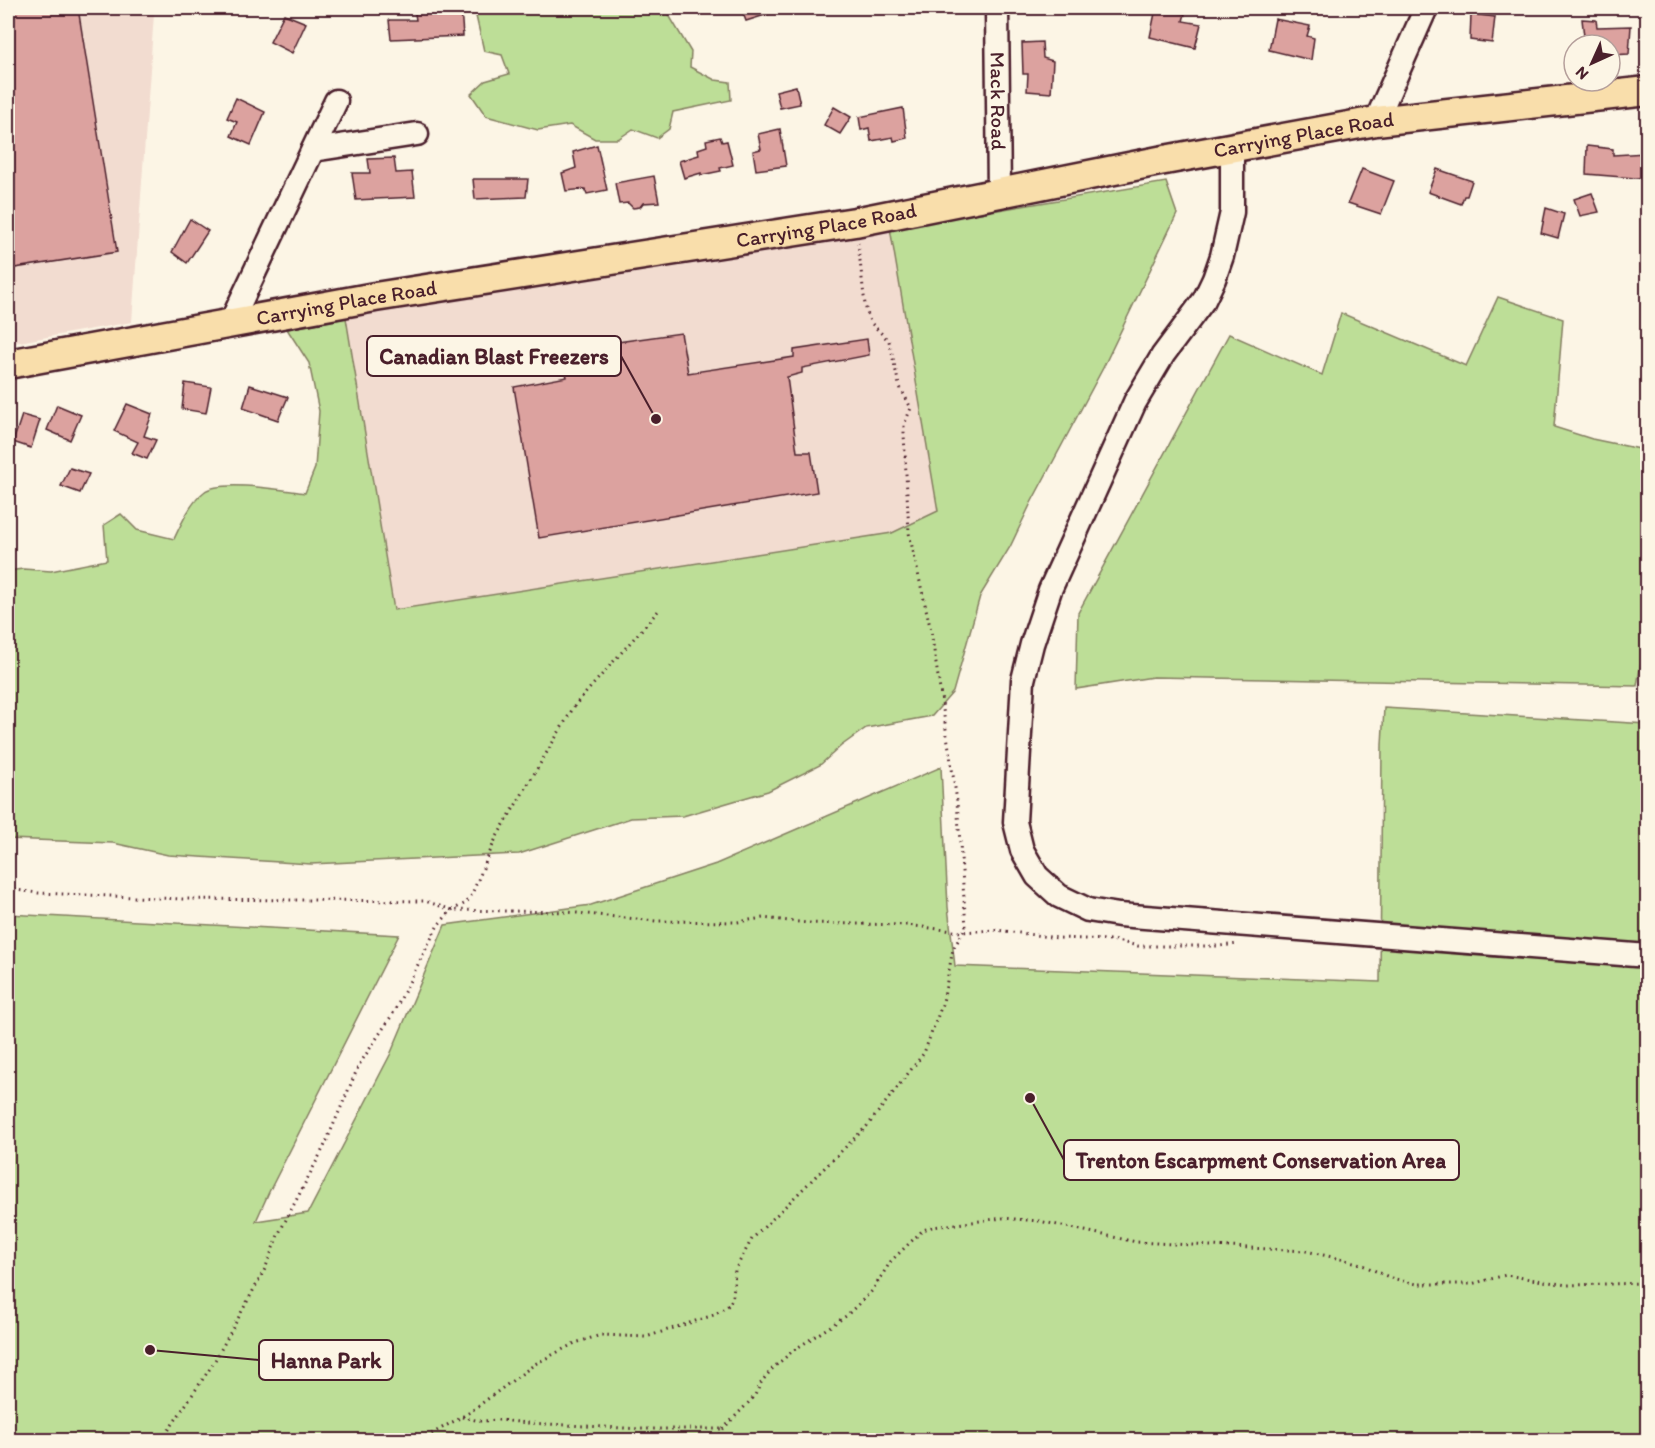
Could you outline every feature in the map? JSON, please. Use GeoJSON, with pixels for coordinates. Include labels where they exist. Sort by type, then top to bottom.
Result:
{"type":"FeatureCollection","features":[{"type":"Feature","properties":{"kind":"main road","name":"Carrying Place Road"},"geometry":{"type":"LineString","coordinates":[[8,364],[375,297],[855,222],[1376,121],[1646,92]]}},
{"type":"Feature","properties":{"kind":"street","name":"Mack Road"},"geometry":{"type":"LineString","coordinates":[[996,8],[999,194]]}},
{"type":"Feature","properties":{"kind":"street"},"geometry":{"type":"LineString","coordinates":[[1376,121],[1426,8]]}},
{"type":"Feature","properties":{"kind":"street"},"geometry":{"type":"LineString","coordinates":[[230,324],[336,101]]}},
{"type":"Feature","properties":{"kind":"street"},"geometry":{"type":"LineString","coordinates":[[313,150],[417,134]]}},
{"type":"Feature","properties":{"kind":"street"},"geometry":{"type":"LineString","coordinates":[[1232,148],[1232,212],[1214,279],[1204,300],[1163,355],[1135,402],[1050,590],[1032,645],[1023,680],[1015,822],[1022,850],[1037,876],[1059,896],[1088,910],[1119,915],[1647,956]]}},
{"type":"Feature","properties":{"kind":"path"},"geometry":{"type":"LineString","coordinates":[[421,1440],[462,1417],[535,1364],[575,1343],[601,1335],[645,1337],[714,1315],[729,1305],[733,1297],[735,1270],[752,1239],[868,1125],[924,1053],[943,1002],[953,949],[966,927],[957,801],[931,631],[909,533],[904,425],[911,408],[899,385],[889,342],[870,322],[865,305],[855,222]]}},
{"type":"Feature","properties":{"kind":"path"},"geometry":{"type":"LineString","coordinates":[[162,1440],[218,1354],[265,1269],[278,1235],[324,1148],[359,1065],[394,1012],[438,925],[452,910],[466,903],[471,896],[496,838],[575,705],[659,610]]}},
{"type":"Feature","properties":{"kind":"path"},"geometry":{"type":"LineString","coordinates":[[8,889],[39,893],[182,899],[425,901],[452,910],[567,912],[657,921],[737,922],[764,918],[808,923],[907,925],[964,932],[996,930],[1058,938],[1112,940],[1138,946],[1243,944]]}},
{"type":"Feature","properties":{"kind":"path"},"geometry":{"type":"LineString","coordinates":[[717,1440],[723,1429],[754,1397],[762,1381],[774,1367],[794,1350],[846,1316],[872,1291],[891,1261],[923,1230],[932,1227],[1003,1218],[1039,1221],[1136,1242],[1305,1251],[1358,1263],[1391,1278],[1417,1284],[1471,1284],[1506,1275],[1568,1285],[1647,1283]]}},
{"type":"Feature","properties":{"kind":"path"},"geometry":{"type":"LineString","coordinates":[[462,1417],[480,1421],[500,1420],[642,1429],[723,1429]]}},
{"type":"Feature","properties":{"kind":"path"},"geometry":{"type":"LineString","coordinates":[[8,1440],[43,1438],[71,1440]]}},
{"type":"Feature","properties":{"kind":"shaded area"},"geometry":{"type":"Polygon","coordinates":[[[8,8],[151,8],[154,14],[132,322],[8,344],[8,8]]]}},
{"type":"Feature","properties":{"kind":"shaded area"},"geometry":{"type":"Polygon","coordinates":[[[890,228],[938,511],[892,533],[394,610],[346,318],[890,228]]]}},
{"type":"Feature","properties":{"kind":"green space"},"geometry":{"type":"Polygon","coordinates":[[[480,8],[666,8],[691,52],[690,67],[715,80],[730,82],[731,100],[673,112],[669,129],[657,138],[633,129],[618,139],[595,139],[570,125],[538,130],[486,116],[471,94],[485,81],[509,74],[502,55],[484,51],[476,16],[480,8]]]}},
{"type":"Feature","properties":{"kind":"green space"},"geometry":{"type":"Polygon","coordinates":[[[1166,182],[1177,214],[1103,368],[1010,547],[980,596],[953,692],[932,716],[866,728],[820,765],[768,791],[683,816],[631,818],[519,854],[311,864],[168,855],[113,843],[8,839],[8,571],[23,569],[51,571],[107,560],[104,525],[121,514],[137,530],[174,539],[195,501],[212,488],[252,486],[305,493],[315,468],[319,411],[309,363],[287,329],[346,318],[394,610],[892,533],[938,511],[890,228],[1166,182]]]}},
{"type":"Feature","properties":{"kind":"green space"},"geometry":{"type":"Polygon","coordinates":[[[1498,297],[1563,319],[1554,427],[1592,439],[1645,450],[1647,438],[1648,647],[1642,657],[1637,686],[1153,677],[1076,689],[1078,613],[1229,334],[1322,375],[1341,313],[1466,366],[1498,297]]]}},
{"type":"Feature","properties":{"kind":"green space"},"geometry":{"type":"Polygon","coordinates":[[[1384,708],[1647,724],[1647,1440],[8,1440],[8,914],[399,935],[256,1221],[308,1213],[390,1055],[445,925],[591,905],[716,864],[941,767],[948,907],[955,966],[1380,982],[1384,708]]]}},
{"type":"Feature","properties":{"kind":"building"},"geometry":{"type":"Polygon","coordinates":[[[8,8],[78,8],[117,252],[8,269],[8,8]]]}},
{"type":"Feature","properties":{"kind":"building"},"geometry":{"type":"Polygon","coordinates":[[[414,8],[461,8],[463,36],[391,39],[389,20],[416,20],[414,8]]]}},
{"type":"Feature","properties":{"kind":"building"},"geometry":{"type":"Polygon","coordinates":[[[741,8],[781,8],[781,10],[746,21],[741,8]]]}},
{"type":"Feature","properties":{"kind":"building"},"geometry":{"type":"Polygon","coordinates":[[[1156,8],[1165,8],[1185,14],[1183,21],[1201,24],[1195,48],[1150,37],[1156,8]]]}},
{"type":"Feature","properties":{"kind":"building"},"geometry":{"type":"Polygon","coordinates":[[[284,14],[306,23],[292,53],[270,42],[284,14]]]}},
{"type":"Feature","properties":{"kind":"building"},"geometry":{"type":"Polygon","coordinates":[[[1471,14],[1495,17],[1492,43],[1470,40],[1471,14]]]}},
{"type":"Feature","properties":{"kind":"building"},"geometry":{"type":"Polygon","coordinates":[[[1275,19],[1310,26],[1307,36],[1314,38],[1311,60],[1269,50],[1275,19]]]}},
{"type":"Feature","properties":{"kind":"building"},"geometry":{"type":"Polygon","coordinates":[[[1582,19],[1596,20],[1597,27],[1631,26],[1629,54],[1622,54],[1622,33],[1584,33],[1582,19]]]}},
{"type":"Feature","properties":{"kind":"building"},"geometry":{"type":"Polygon","coordinates":[[[1042,42],[1043,58],[1053,61],[1051,93],[1027,91],[1028,74],[1023,74],[1022,43],[1042,42]]]}},
{"type":"Feature","properties":{"kind":"building"},"geometry":{"type":"Polygon","coordinates":[[[796,86],[800,104],[780,108],[776,91],[796,86]]]}},
{"type":"Feature","properties":{"kind":"building"},"geometry":{"type":"Polygon","coordinates":[[[236,98],[265,112],[251,145],[231,136],[237,122],[227,118],[236,98]]]}},
{"type":"Feature","properties":{"kind":"building"},"geometry":{"type":"Polygon","coordinates":[[[834,107],[851,117],[840,134],[824,125],[834,107]]]}},
{"type":"Feature","properties":{"kind":"building"},"geometry":{"type":"Polygon","coordinates":[[[903,108],[907,138],[894,141],[893,137],[871,141],[869,128],[861,130],[859,117],[903,108]]]}},
{"type":"Feature","properties":{"kind":"building"},"geometry":{"type":"Polygon","coordinates":[[[780,129],[786,166],[756,170],[753,151],[761,149],[758,134],[780,129]]]}},
{"type":"Feature","properties":{"kind":"building"},"geometry":{"type":"Polygon","coordinates":[[[720,137],[722,142],[727,141],[733,165],[720,168],[721,171],[684,178],[679,161],[699,155],[698,149],[707,146],[706,140],[720,137]]]}},
{"type":"Feature","properties":{"kind":"building"},"geometry":{"type":"Polygon","coordinates":[[[597,145],[607,190],[587,194],[585,189],[566,191],[562,173],[576,168],[573,152],[597,145]]]}},
{"type":"Feature","properties":{"kind":"building"},"geometry":{"type":"Polygon","coordinates":[[[1587,146],[1613,149],[1613,155],[1646,153],[1647,179],[1586,174],[1587,146]]]}},
{"type":"Feature","properties":{"kind":"building"},"geometry":{"type":"Polygon","coordinates":[[[394,158],[396,173],[412,172],[415,197],[356,200],[352,173],[370,173],[368,159],[394,158]]]}},
{"type":"Feature","properties":{"kind":"building"},"geometry":{"type":"Polygon","coordinates":[[[1362,169],[1394,181],[1381,214],[1348,203],[1362,169]]]}},
{"type":"Feature","properties":{"kind":"building"},"geometry":{"type":"Polygon","coordinates":[[[1437,169],[1472,181],[1467,196],[1464,196],[1461,204],[1428,192],[1437,169]]]}},
{"type":"Feature","properties":{"kind":"building"},"geometry":{"type":"Polygon","coordinates":[[[654,176],[659,202],[643,203],[640,207],[633,208],[628,203],[619,204],[615,183],[654,176]]]}},
{"type":"Feature","properties":{"kind":"building"},"geometry":{"type":"Polygon","coordinates":[[[473,179],[528,179],[526,197],[475,199],[473,179]]]}},
{"type":"Feature","properties":{"kind":"building"},"geometry":{"type":"Polygon","coordinates":[[[1592,193],[1599,212],[1580,216],[1574,199],[1592,193]]]}},
{"type":"Feature","properties":{"kind":"building"},"geometry":{"type":"Polygon","coordinates":[[[1546,208],[1564,214],[1558,238],[1541,233],[1546,208]]]}},
{"type":"Feature","properties":{"kind":"building"},"geometry":{"type":"Polygon","coordinates":[[[190,219],[208,231],[187,263],[172,252],[190,219]]]}},
{"type":"Feature","properties":{"kind":"building"},"geometry":{"type":"Polygon","coordinates":[[[681,333],[688,373],[794,357],[794,350],[867,339],[869,355],[802,368],[802,373],[787,377],[797,452],[811,452],[817,492],[539,538],[514,387],[567,377],[561,350],[681,333]]]}},
{"type":"Feature","properties":{"kind":"building"},"geometry":{"type":"Polygon","coordinates":[[[185,383],[211,387],[206,413],[182,409],[185,383]]]}},
{"type":"Feature","properties":{"kind":"building"},"geometry":{"type":"Polygon","coordinates":[[[250,385],[288,397],[278,420],[243,408],[250,385]]]}},
{"type":"Feature","properties":{"kind":"building"},"geometry":{"type":"Polygon","coordinates":[[[127,404],[152,414],[144,436],[156,440],[147,459],[132,453],[138,442],[114,431],[127,404]]]}},
{"type":"Feature","properties":{"kind":"building"},"geometry":{"type":"Polygon","coordinates":[[[57,405],[81,415],[70,440],[47,430],[57,405]]]}},
{"type":"Feature","properties":{"kind":"building"},"geometry":{"type":"Polygon","coordinates":[[[22,415],[40,420],[31,448],[13,442],[22,415]]]}},
{"type":"Feature","properties":{"kind":"building"},"geometry":{"type":"Polygon","coordinates":[[[70,468],[89,474],[80,493],[61,486],[70,468]]]}},
{"type":"Feature","properties":{"kind":"place","name":"Canadian Blast Freezers"},"geometry":{"type":"Point","coordinates":[656,419]}},
{"type":"Feature","properties":{"kind":"place","name":"Trenton Escarpment Conservation Area"},"geometry":{"type":"Point","coordinates":[1030,1098]}},
{"type":"Feature","properties":{"kind":"place","name":"Hanna Park"},"geometry":{"type":"Point","coordinates":[150,1350]}}]}
